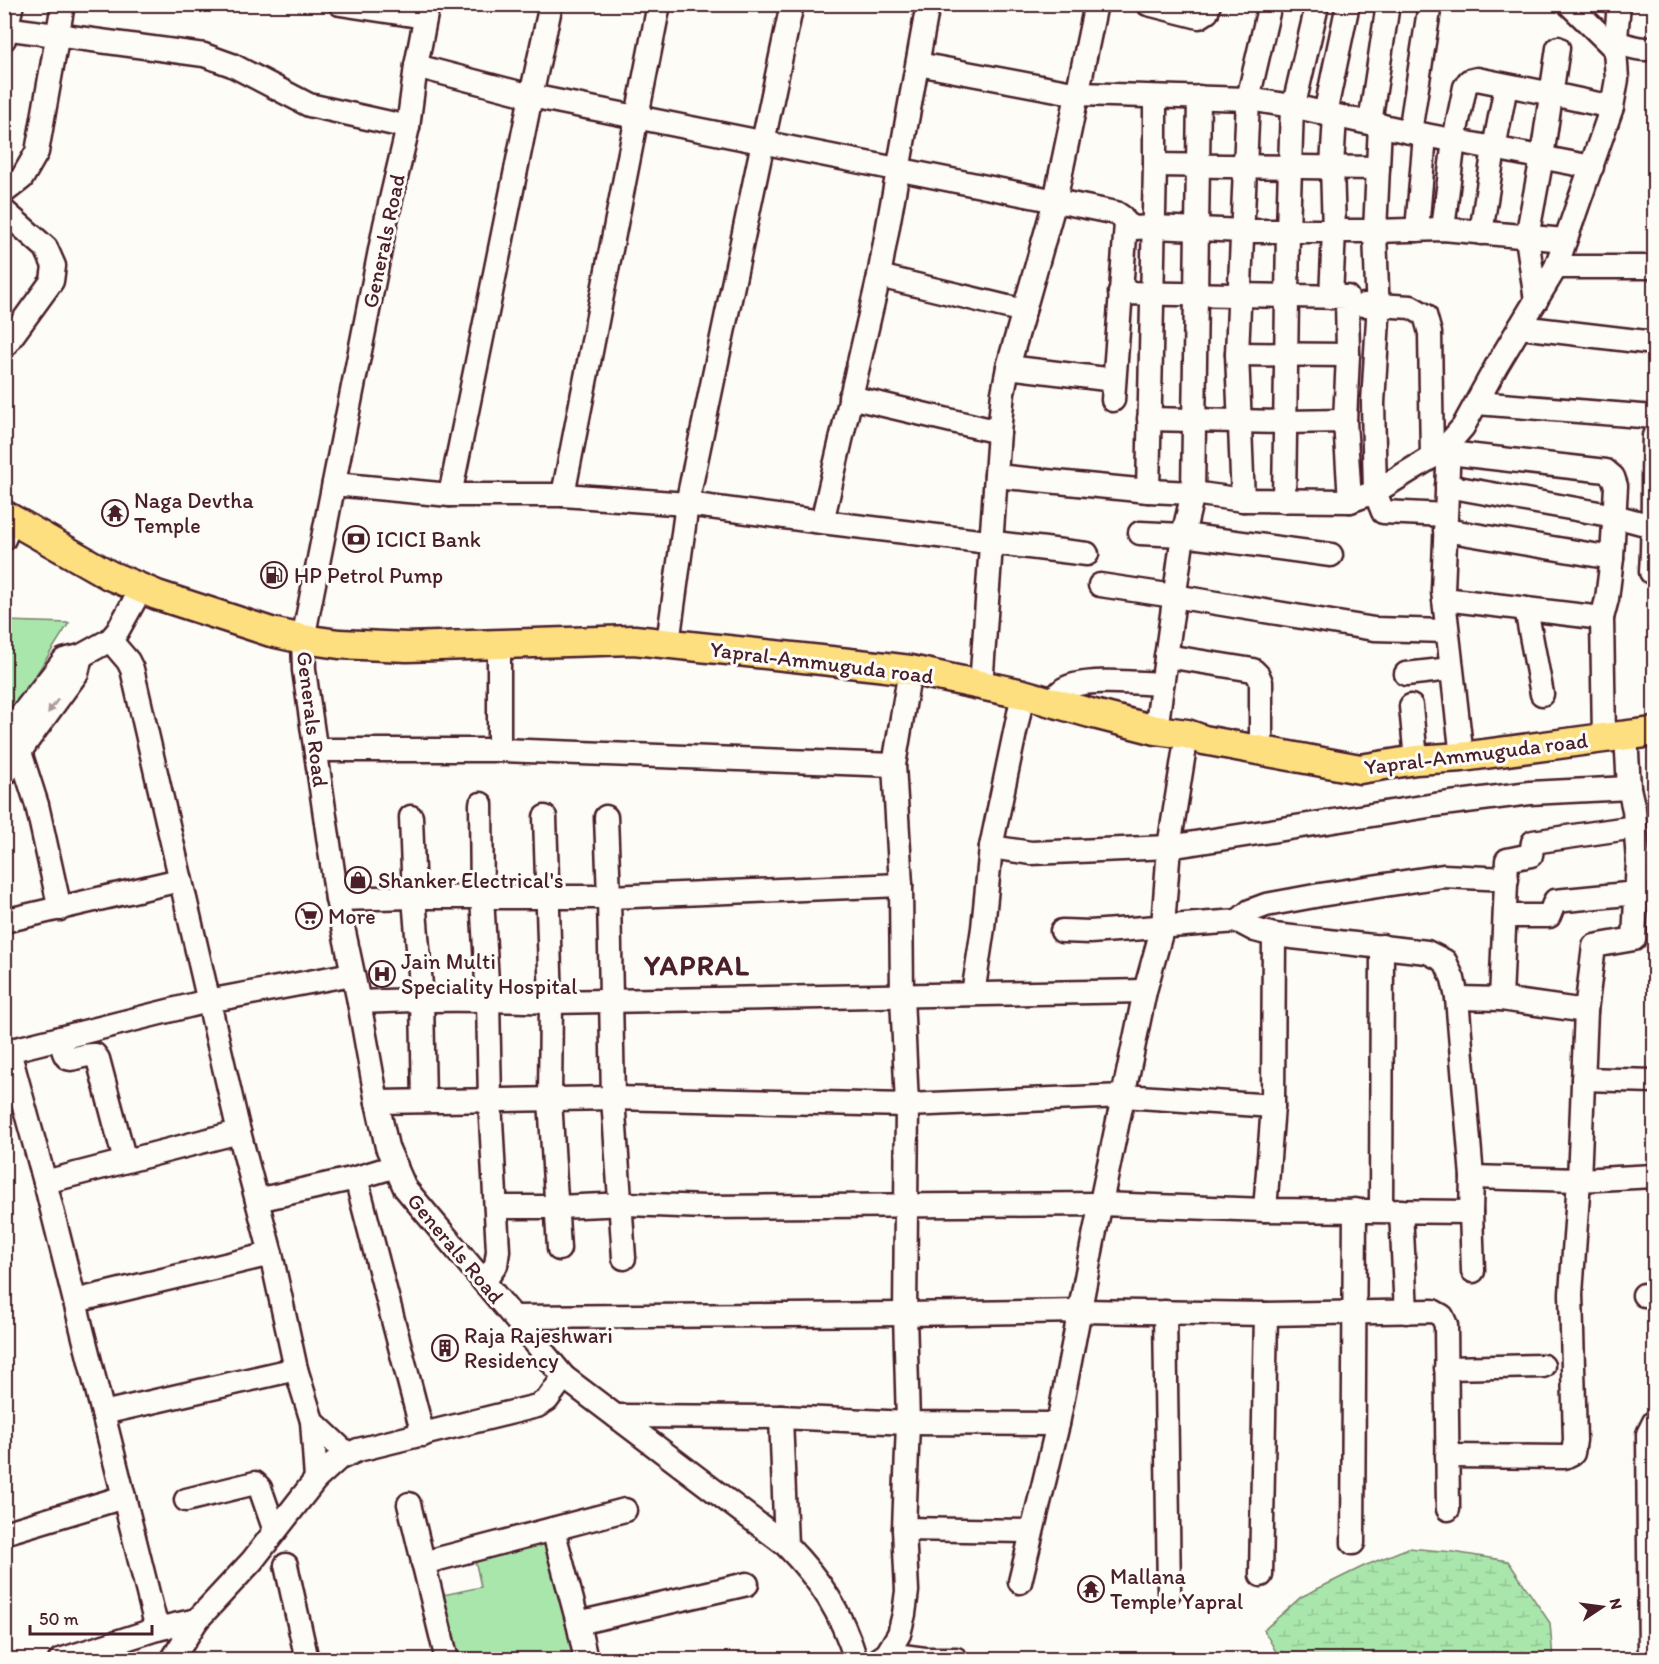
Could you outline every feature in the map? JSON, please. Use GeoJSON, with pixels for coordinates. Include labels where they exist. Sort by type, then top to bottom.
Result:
{"type":"FeatureCollection","features":[{"type":"Feature","properties":{"kind":"main road","name":"Yapral-Ammuguda road"},"geometry":{"type":"LineString","coordinates":[[7,524],[141,589],[271,632],[339,644],[407,647],[634,640],[910,670],[1023,694],[1156,730],[1187,734],[1203,740],[1360,769],[1416,760],[1462,757],[1654,732]]}},
{"type":"Feature","properties":{"kind":"street"},"geometry":{"type":"LineString","coordinates":[[12,4],[5,32],[58,36],[204,55],[231,65],[309,105],[408,127]]}},
{"type":"Feature","properties":{"kind":"street"},"geometry":{"type":"LineString","coordinates":[[4,192],[22,178],[37,152],[63,4]]}},
{"type":"Feature","properties":{"kind":"street"},"geometry":{"type":"LineString","coordinates":[[340,4],[426,11]]}},
{"type":"Feature","properties":{"kind":"street"},"geometry":{"type":"LineString","coordinates":[[450,495],[551,4]]}},
{"type":"Feature","properties":{"kind":"street"},"geometry":{"type":"LineString","coordinates":[[563,495],[659,4]]}},
{"type":"Feature","properties":{"kind":"street"},"geometry":{"type":"LineString","coordinates":[[669,644],[687,504],[792,4]]}},
{"type":"Feature","properties":{"kind":"street"},"geometry":{"type":"LineString","coordinates":[[822,522],[879,276],[928,4]]}},
{"type":"Feature","properties":{"kind":"street"},"geometry":{"type":"LineString","coordinates":[[981,686],[1003,393],[1008,367],[1055,201],[1096,4]]}},
{"type":"Feature","properties":{"kind":"street"},"geometry":{"type":"LineString","coordinates":[[1148,4],[1199,17],[1207,12],[1209,4]]}},
{"type":"Feature","properties":{"kind":"street"},"geometry":{"type":"LineString","coordinates":[[1243,500],[1237,354],[1248,99],[1270,4]]}},
{"type":"Feature","properties":{"kind":"street"},"geometry":{"type":"LineString","coordinates":[[1348,4],[1330,115],[1339,302],[1348,355],[1345,421],[1350,501]]}},
{"type":"Feature","properties":{"kind":"street"},"geometry":{"type":"LineString","coordinates":[[1388,4],[1375,124],[1378,168],[1375,231],[1378,319],[1373,402],[1375,492],[1383,512],[1612,558]]}},
{"type":"Feature","properties":{"kind":"street"},"geometry":{"type":"LineString","coordinates":[[1417,230],[1418,133],[1430,4]]}},
{"type":"Feature","properties":{"kind":"street"},"geometry":{"type":"LineString","coordinates":[[1569,4],[1615,46],[1638,49],[1654,48]]}},
{"type":"Feature","properties":{"kind":"street"},"geometry":{"type":"LineString","coordinates":[[996,476],[1193,493],[1243,500],[1350,501],[1375,492],[1443,451],[1463,427],[1556,267],[1612,107],[1617,79],[1615,46],[1619,4]]}},
{"type":"Feature","properties":{"kind":"street"},"geometry":{"type":"LineString","coordinates":[[1284,501],[1292,106],[1316,10]]}},
{"type":"Feature","properties":{"kind":"street","name":"Generals Road"},"geometry":{"type":"LineString","coordinates":[[426,11],[408,127],[385,225],[303,639],[304,670],[337,898],[387,1147],[405,1188],[564,1377],[786,1545],[808,1567],[828,1594],[849,1637],[856,1659]]}},
{"type":"Feature","properties":{"kind":"street"},"geometry":{"type":"LineString","coordinates":[[1536,301],[1527,237],[1542,157],[1558,48]]}},
{"type":"Feature","properties":{"kind":"street"},"geometry":{"type":"LineString","coordinates":[[918,64],[1078,94],[1248,99],[1592,167]]}},
{"type":"Feature","properties":{"kind":"street"},"geometry":{"type":"LineString","coordinates":[[416,66],[531,96],[1116,213],[1126,224],[1134,228],[1243,231],[1443,229],[1564,240]]}},
{"type":"Feature","properties":{"kind":"street"},"geometry":{"type":"LineString","coordinates":[[1443,229],[1454,140],[1465,87],[1469,81],[1477,79],[1612,107]]}},
{"type":"Feature","properties":{"kind":"street"},"geometry":{"type":"LineString","coordinates":[[1481,232],[1506,86]]}},
{"type":"Feature","properties":{"kind":"street"},"geometry":{"type":"LineString","coordinates":[[1148,490],[1155,97]]}},
{"type":"Feature","properties":{"kind":"street"},"geometry":{"type":"LineString","coordinates":[[1156,730],[1183,535],[1193,493],[1199,97]]}},
{"type":"Feature","properties":{"kind":"street"},"geometry":{"type":"LineString","coordinates":[[1155,165],[1378,168]]}},
{"type":"Feature","properties":{"kind":"street"},"geometry":{"type":"LineString","coordinates":[[4,211],[46,248],[54,266],[52,281],[4,347]]}},
{"type":"Feature","properties":{"kind":"street"},"geometry":{"type":"LineString","coordinates":[[1008,367],[1114,390],[1126,224]]}},
{"type":"Feature","properties":{"kind":"street"},"geometry":{"type":"LineString","coordinates":[[1556,267],[1654,267]]}},
{"type":"Feature","properties":{"kind":"street"},"geometry":{"type":"LineString","coordinates":[[879,276],[1024,311]]}},
{"type":"Feature","properties":{"kind":"street"},"geometry":{"type":"LineString","coordinates":[[1120,293],[1287,296],[1411,307],[1425,315],[1430,333],[1447,486],[1443,591],[1462,757]]}},
{"type":"Feature","properties":{"kind":"street"},"geometry":{"type":"LineString","coordinates":[[1521,327],[1654,343]]}},
{"type":"Feature","properties":{"kind":"street"},"geometry":{"type":"LineString","coordinates":[[1237,354],[1348,355]]}},
{"type":"Feature","properties":{"kind":"street"},"geometry":{"type":"LineString","coordinates":[[850,397],[999,432]]}},
{"type":"Feature","properties":{"kind":"street"},"geometry":{"type":"LineString","coordinates":[[1477,404],[1654,417]]}},
{"type":"Feature","properties":{"kind":"street"},"geometry":{"type":"LineString","coordinates":[[1149,419],[1345,421]]}},
{"type":"Feature","properties":{"kind":"street"},"geometry":{"type":"LineString","coordinates":[[1651,572],[1654,436]]}},
{"type":"Feature","properties":{"kind":"street"},"geometry":{"type":"LineString","coordinates":[[1443,451],[1606,471],[1613,477],[1616,486],[1612,558],[1607,599],[1602,618],[1615,736],[1629,788],[1641,816],[1638,861],[1643,886],[1634,939],[1594,946],[1586,1011],[1579,1180],[1571,1294],[1575,1440],[1573,1453],[1565,1457],[1447,1456]]}},
{"type":"Feature","properties":{"kind":"street"},"geometry":{"type":"LineString","coordinates":[[334,484],[450,495],[563,495],[687,504],[1088,554]]}},
{"type":"Feature","properties":{"kind":"street"},"geometry":{"type":"LineString","coordinates":[[1447,486],[1615,516],[1653,517]]}},
{"type":"Feature","properties":{"kind":"street"},"geometry":{"type":"LineString","coordinates":[[1140,532],[1183,535],[1331,555]]}},
{"type":"Feature","properties":{"kind":"street"},"geometry":{"type":"LineString","coordinates":[[1100,585],[1374,629],[1447,631]]}},
{"type":"Feature","properties":{"kind":"street"},"geometry":{"type":"LineString","coordinates":[[4,775],[10,742],[77,673],[81,656],[110,640],[117,632],[141,589]]}},
{"type":"Feature","properties":{"kind":"street"},"geometry":{"type":"LineString","coordinates":[[1444,599],[1602,618]]}},
{"type":"Feature","properties":{"kind":"street"},"geometry":{"type":"LineString","coordinates":[[1526,609],[1542,694]]}},
{"type":"Feature","properties":{"kind":"street"},"geometry":{"type":"LineString","coordinates":[[110,640],[132,669],[239,1132],[271,1254],[296,1369],[312,1421],[316,1479]]}},
{"type":"Feature","properties":{"kind":"street"},"geometry":{"type":"LineString","coordinates":[[499,750],[500,645]]}},
{"type":"Feature","properties":{"kind":"street"},"geometry":{"type":"LineString","coordinates":[[1166,656],[1253,670],[1261,682],[1262,751]]}},
{"type":"Feature","properties":{"kind":"street"},"geometry":{"type":"LineString","coordinates":[[1406,674],[1451,669]]}},
{"type":"Feature","properties":{"kind":"street"},"geometry":{"type":"LineString","coordinates":[[882,1657],[899,1634],[907,1591],[904,1529],[908,1423],[905,1314],[907,1105],[902,996],[901,885],[894,765],[910,670]]}},
{"type":"Feature","properties":{"kind":"street"},"geometry":{"type":"LineString","coordinates":[[1050,702],[1063,689],[1077,684],[1099,682],[1162,684]]}},
{"type":"Feature","properties":{"kind":"street"},"geometry":{"type":"LineString","coordinates":[[973,994],[983,928],[991,847],[1023,694]]}},
{"type":"Feature","properties":{"kind":"street"},"geometry":{"type":"LineString","coordinates":[[1411,706],[1416,760]]}},
{"type":"Feature","properties":{"kind":"street"},"geometry":{"type":"LineString","coordinates":[[1020,1582],[1058,1424],[1145,991],[1163,926],[1169,847],[1187,734]]}},
{"type":"Feature","properties":{"kind":"street"},"geometry":{"type":"LineString","coordinates":[[10,742],[37,805],[60,909]]}},
{"type":"Feature","properties":{"kind":"street"},"geometry":{"type":"LineString","coordinates":[[317,750],[499,750],[894,765]]}},
{"type":"Feature","properties":{"kind":"street"},"geometry":{"type":"LineString","coordinates":[[991,847],[1031,853],[1169,847],[1435,805],[1530,793],[1629,788]]}},
{"type":"Feature","properties":{"kind":"street"},"geometry":{"type":"LineString","coordinates":[[481,804],[482,897],[498,1258],[484,1282]]}},
{"type":"Feature","properties":{"kind":"street"},"geometry":{"type":"LineString","coordinates":[[1501,999],[1507,860],[1531,855],[1533,842],[1641,816]]}},
{"type":"Feature","properties":{"kind":"street"},"geometry":{"type":"LineString","coordinates":[[411,817],[414,897],[422,999],[424,1101]]}},
{"type":"Feature","properties":{"kind":"street"},"geometry":{"type":"LineString","coordinates":[[545,817],[551,1002],[550,1099],[560,1249]]}},
{"type":"Feature","properties":{"kind":"street"},"geometry":{"type":"LineString","coordinates":[[606,817],[613,1098],[624,1258]]}},
{"type":"Feature","properties":{"kind":"street"},"geometry":{"type":"LineString","coordinates":[[1238,921],[1250,911],[1266,905],[1332,893],[1443,876],[1507,879]]}},
{"type":"Feature","properties":{"kind":"street"},"geometry":{"type":"LineString","coordinates":[[4,921],[180,880]]}},
{"type":"Feature","properties":{"kind":"street"},"geometry":{"type":"LineString","coordinates":[[337,898],[609,897],[901,885]]}},
{"type":"Feature","properties":{"kind":"street"},"geometry":{"type":"LineString","coordinates":[[1505,916],[1549,916],[1555,901],[1643,886]]}},
{"type":"Feature","properties":{"kind":"street"},"geometry":{"type":"LineString","coordinates":[[1062,931],[1090,932],[1238,921],[1256,930],[1274,934],[1427,952],[1445,961],[1453,979],[1457,998],[1472,1178],[1473,1271]]}},
{"type":"Feature","properties":{"kind":"street"},"geometry":{"type":"LineString","coordinates":[[1265,1210],[1273,1106],[1274,934]]}},
{"type":"Feature","properties":{"kind":"street"},"geometry":{"type":"LineString","coordinates":[[1382,946],[1391,1210],[1406,1312]]}},
{"type":"Feature","properties":{"kind":"street"},"geometry":{"type":"LineString","coordinates":[[157,1629],[45,1182],[7,1052],[208,1001],[352,974]]}},
{"type":"Feature","properties":{"kind":"street"},"geometry":{"type":"LineString","coordinates":[[359,1002],[488,999],[551,1002],[1145,991]]}},
{"type":"Feature","properties":{"kind":"street"},"geometry":{"type":"LineString","coordinates":[[1457,998],[1501,999],[1586,1011]]}},
{"type":"Feature","properties":{"kind":"street"},"geometry":{"type":"LineString","coordinates":[[60,1038],[64,1054],[68,1059],[90,1054],[95,1055],[98,1059],[123,1156]]}},
{"type":"Feature","properties":{"kind":"street"},"geometry":{"type":"LineString","coordinates":[[1583,1079],[1654,1081]]}},
{"type":"Feature","properties":{"kind":"street"},"geometry":{"type":"LineString","coordinates":[[377,1102],[613,1098],[907,1105],[1124,1096],[1273,1106]]}},
{"type":"Feature","properties":{"kind":"street"},"geometry":{"type":"LineString","coordinates":[[76,1162],[123,1156],[239,1132]]}},
{"type":"Feature","properties":{"kind":"street"},"geometry":{"type":"LineString","coordinates":[[45,1182],[123,1156]]}},
{"type":"Feature","properties":{"kind":"street"},"geometry":{"type":"LineString","coordinates":[[257,1200],[356,1178],[396,1166]]}},
{"type":"Feature","properties":{"kind":"street"},"geometry":{"type":"LineString","coordinates":[[1472,1178],[1579,1180],[1654,1176]]}},
{"type":"Feature","properties":{"kind":"street"},"geometry":{"type":"LineString","coordinates":[[356,1178],[423,1435]]}},
{"type":"Feature","properties":{"kind":"street"},"geometry":{"type":"LineString","coordinates":[[496,1207],[1101,1204],[1265,1210],[1472,1212]]}},
{"type":"Feature","properties":{"kind":"street"},"geometry":{"type":"LineString","coordinates":[[1353,1543],[1355,1210]]}},
{"type":"Feature","properties":{"kind":"street"},"geometry":{"type":"LineString","coordinates":[[75,1301],[271,1254]]}},
{"type":"Feature","properties":{"kind":"street"},"geometry":{"type":"LineString","coordinates":[[514,1317],[1080,1311],[1266,1314],[1433,1311],[1442,1316],[1446,1325],[1448,1509]]}},
{"type":"Feature","properties":{"kind":"street"},"geometry":{"type":"LineString","coordinates":[[1166,1312],[1169,1593]]}},
{"type":"Feature","properties":{"kind":"street"},"geometry":{"type":"LineString","coordinates":[[1262,1575],[1266,1314]]}},
{"type":"Feature","properties":{"kind":"street"},"geometry":{"type":"LineString","coordinates":[[1446,1368],[1543,1366]]}},
{"type":"Feature","properties":{"kind":"street"},"geometry":{"type":"LineString","coordinates":[[103,1413],[296,1369]]}},
{"type":"Feature","properties":{"kind":"street"},"geometry":{"type":"LineString","coordinates":[[172,1659],[197,1620],[252,1561],[316,1479],[331,1465],[347,1454],[358,1450],[537,1406],[547,1400],[564,1377]]}},
{"type":"Feature","properties":{"kind":"street"},"geometry":{"type":"LineString","coordinates":[[616,1416],[781,1417],[908,1423],[1058,1424]]}},
{"type":"Feature","properties":{"kind":"street"},"geometry":{"type":"LineString","coordinates":[[781,1417],[786,1545]]}},
{"type":"Feature","properties":{"kind":"street"},"geometry":{"type":"LineString","coordinates":[[312,1421],[347,1454]]}},
{"type":"Feature","properties":{"kind":"street"},"geometry":{"type":"LineString","coordinates":[[1650,1659],[1652,1629],[1648,1434],[1654,1422]]}},
{"type":"Feature","properties":{"kind":"street"},"geometry":{"type":"LineString","coordinates":[[186,1500],[255,1483],[261,1488],[274,1531]]}},
{"type":"Feature","properties":{"kind":"street"},"geometry":{"type":"LineString","coordinates":[[4,1533],[124,1497]]}},
{"type":"Feature","properties":{"kind":"street"},"geometry":{"type":"LineString","coordinates":[[409,1504],[447,1659]]}},
{"type":"Feature","properties":{"kind":"street"},"geometry":{"type":"LineString","coordinates":[[423,1563],[625,1510]]}},
{"type":"Feature","properties":{"kind":"street"},"geometry":{"type":"LineString","coordinates":[[554,1528],[586,1659]]}},
{"type":"Feature","properties":{"kind":"street"},"geometry":{"type":"LineString","coordinates":[[904,1529],[1031,1531]]}},
{"type":"Feature","properties":{"kind":"street"},"geometry":{"type":"LineString","coordinates":[[286,1565],[307,1659]]}},
{"type":"Feature","properties":{"kind":"street"},"geometry":{"type":"LineString","coordinates":[[578,1623],[747,1584]]}},
{"type":"Feature","properties":{"kind":"street"},"geometry":{"type":"LineString","coordinates":[[60,1659],[157,1629],[197,1620]]}},
{"type":"Feature","properties":{"kind":"street"},"geometry":{"type":"LineString","coordinates":[[882,1657],[956,1659]]}},
{"type":"Feature","properties":{"kind":"green space"},"geometry":{"type":"Polygon","coordinates":[[[5,621],[69,623],[5,724],[5,621]]]}},
{"type":"Feature","properties":{"kind":"green space"},"geometry":{"type":"Polygon","coordinates":[[[548,1539],[574,1659],[457,1659],[443,1595],[481,1587],[474,1555],[548,1539]]]}},
{"type":"Feature","properties":{"kind":"green space"},"geometry":{"type":"Polygon","coordinates":[[[1408,1548],[1453,1552],[1508,1561],[1550,1623],[1553,1659],[1280,1659],[1264,1630],[1301,1597],[1362,1567],[1408,1548]]]}},
{"type":"Feature","properties":{"kind":"place","name":"Naga Devtha Temple"},"geometry":{"type":"Point","coordinates":[115,513]}},
{"type":"Feature","properties":{"kind":"place","name":"ICICI Bank"},"geometry":{"type":"Point","coordinates":[356,539]}},
{"type":"Feature","properties":{"kind":"place","name":"HP Petrol Pump"},"geometry":{"type":"Point","coordinates":[274,575]}},
{"type":"Feature","properties":{"kind":"place","name":"Shanker Electrical's"},"geometry":{"type":"Point","coordinates":[358,880]}},
{"type":"Feature","properties":{"kind":"place","name":"More"},"geometry":{"type":"Point","coordinates":[309,916]}},
{"type":"Feature","properties":{"kind":"place","name":"Jain Multi Speciality Hospital"},"geometry":{"type":"Point","coordinates":[382,974]}},
{"type":"Feature","properties":{"kind":"place","name":"Raja Rajeshwari Residency"},"geometry":{"type":"Point","coordinates":[445,1348]}},
{"type":"Feature","properties":{"kind":"place","name":"Mallana Temple Yapral"},"geometry":{"type":"Point","coordinates":[1091,1589]}},
{"type":"Feature","properties":{"kind":"district","name":"YAPRAL"},"geometry":{"type":"Point","coordinates":[697,965]}}]}
